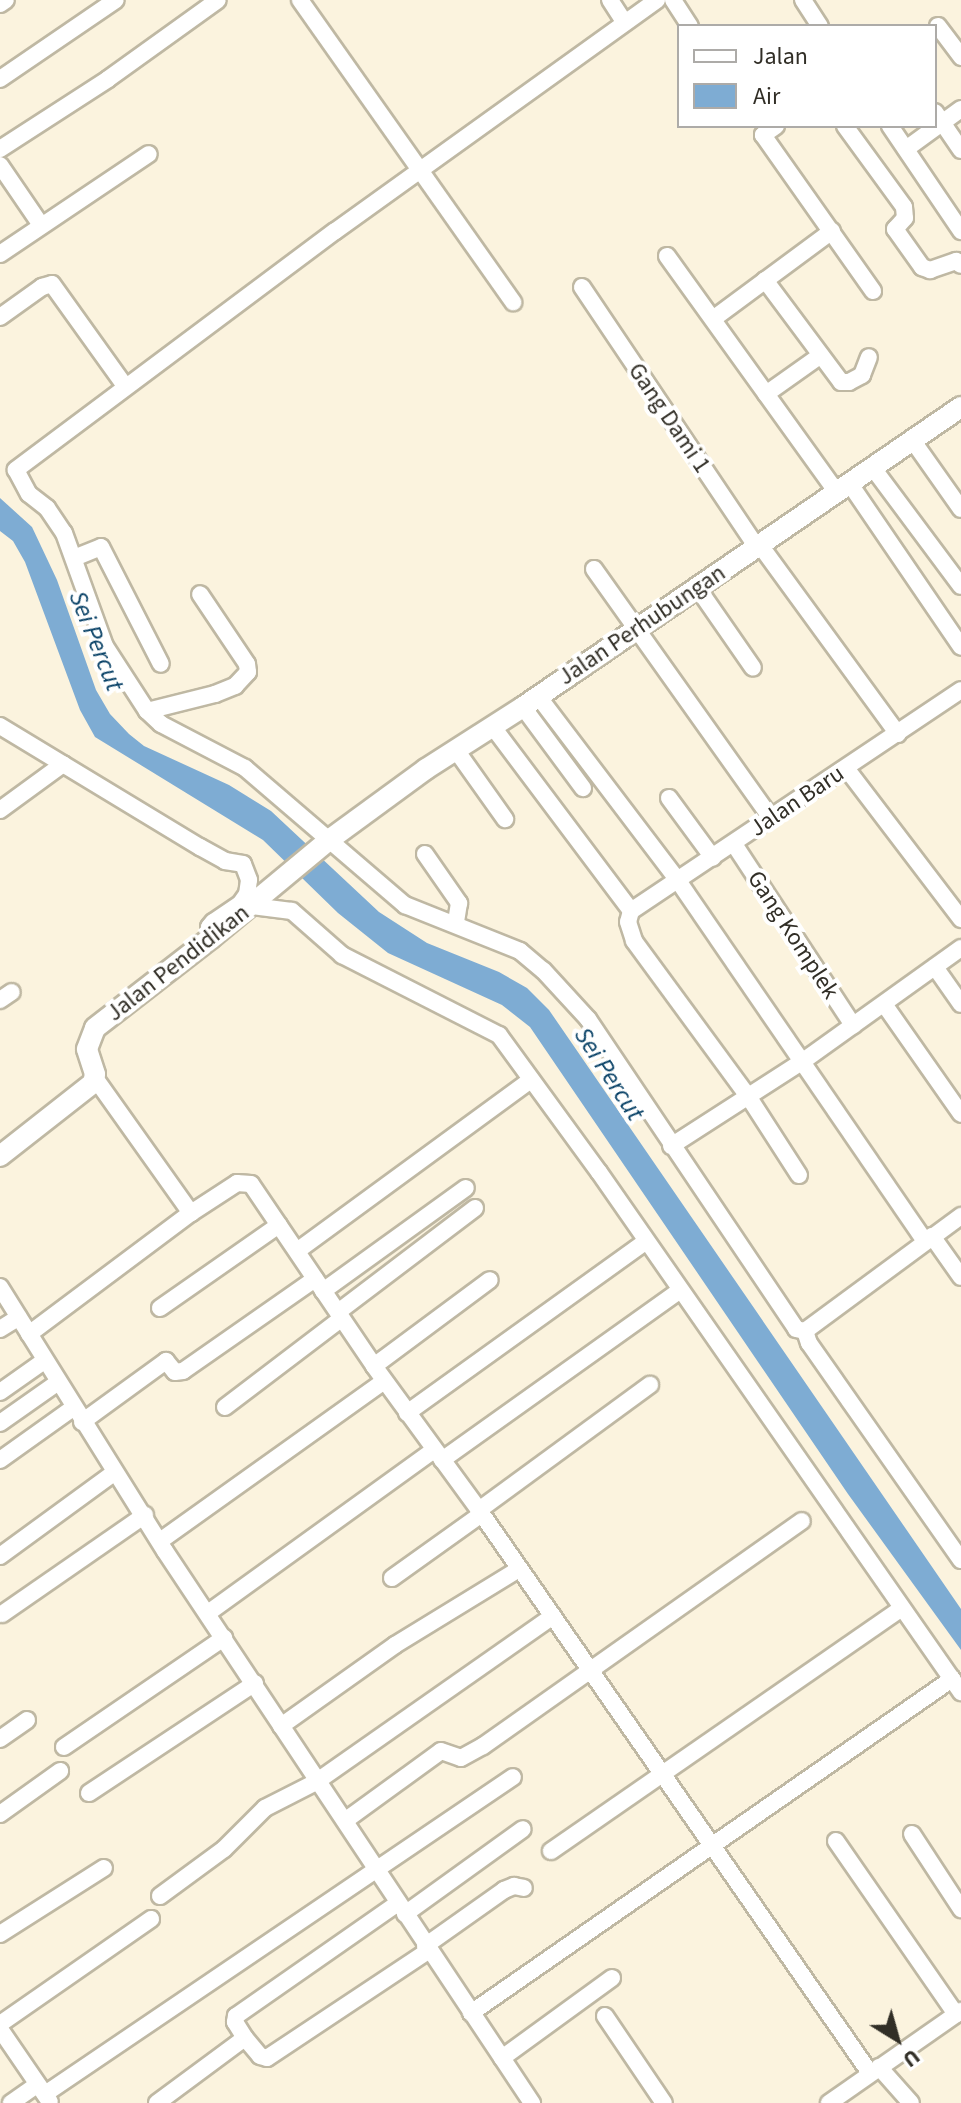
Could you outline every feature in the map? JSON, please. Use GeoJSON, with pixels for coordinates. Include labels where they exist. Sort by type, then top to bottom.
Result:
{"type":"FeatureCollection","features":[{"type":"Feature","properties":{"kind":"main road","name":"Jalan Perhubungan"},"geometry":{"type":"LineString","coordinates":[[326,842],[456,750],[961,407]]}},
{"type":"Feature","properties":{"kind":"main road","name":"Jalan Pendidikan"},"geometry":{"type":"LineString","coordinates":[[95,1078],[87,1049],[95,1028],[252,906],[326,842]]}},
{"type":"Feature","properties":{"kind":"main road"},"geometry":{"type":"LineString","coordinates":[[0,1156],[87,1089],[95,1078]]}},
{"type":"Feature","properties":{"kind":"street"},"geometry":{"type":"LineString","coordinates":[[0,4],[6,0]]}},
{"type":"Feature","properties":{"kind":"street"},"geometry":{"type":"LineString","coordinates":[[0,79],[116,0]]}},
{"type":"Feature","properties":{"kind":"street"},"geometry":{"type":"LineString","coordinates":[[0,149],[108,79],[218,0]]}},
{"type":"Feature","properties":{"kind":"street"},"geometry":{"type":"LineString","coordinates":[[300,0],[513,302]]}},
{"type":"Feature","properties":{"kind":"street"},"geometry":{"type":"LineString","coordinates":[[610,0],[625,23]]}},
{"type":"Feature","properties":{"kind":"street"},"geometry":{"type":"LineString","coordinates":[[657,0],[125,386],[8,467],[29,494],[56,520],[74,558],[105,646],[147,711],[161,724],[245,768],[326,842],[405,905],[520,951],[543,970],[588,1019],[794,1327],[805,1331]]}},
{"type":"Feature","properties":{"kind":"street"},"geometry":{"type":"LineString","coordinates":[[673,0],[689,24]]}},
{"type":"Feature","properties":{"kind":"street"},"geometry":{"type":"LineString","coordinates":[[803,0],[819,24]]}},
{"type":"Feature","properties":{"kind":"street"},"geometry":{"type":"LineString","coordinates":[[938,26],[961,57]]}},
{"type":"Feature","properties":{"kind":"street"},"geometry":{"type":"LineString","coordinates":[[961,109],[939,118],[961,150]]}},
{"type":"Feature","properties":{"kind":"street"},"geometry":{"type":"LineString","coordinates":[[846,128],[904,207],[905,218],[895,229],[922,267],[930,270],[956,261],[961,265]]}},
{"type":"Feature","properties":{"kind":"street"},"geometry":{"type":"LineString","coordinates":[[891,128],[961,231]]}},
{"type":"Feature","properties":{"kind":"street"},"geometry":{"type":"LineString","coordinates":[[906,149],[928,128]]}},
{"type":"Feature","properties":{"kind":"street"},"geometry":{"type":"LineString","coordinates":[[765,129],[873,291]]}},
{"type":"Feature","properties":{"kind":"street"},"geometry":{"type":"LineString","coordinates":[[0,254],[149,154]]}},
{"type":"Feature","properties":{"kind":"street"},"geometry":{"type":"LineString","coordinates":[[0,165],[41,225]]}},
{"type":"Feature","properties":{"kind":"street"},"geometry":{"type":"LineString","coordinates":[[713,319],[832,231]]}},
{"type":"Feature","properties":{"kind":"street"},"geometry":{"type":"LineString","coordinates":[[667,256],[766,394],[844,488],[961,647]]}},
{"type":"Feature","properties":{"kind":"street"},"geometry":{"type":"LineString","coordinates":[[765,280],[845,383],[862,375],[869,357]]}},
{"type":"Feature","properties":{"kind":"street"},"geometry":{"type":"LineString","coordinates":[[0,317],[42,287],[54,285],[125,386]]}},
{"type":"Feature","properties":{"kind":"street","name":"Gang Dami 1"},"geometry":{"type":"LineString","coordinates":[[582,287],[759,546],[898,734]]}},
{"type":"Feature","properties":{"kind":"street"},"geometry":{"type":"LineString","coordinates":[[766,394],[821,355]]}},
{"type":"Feature","properties":{"kind":"street"},"geometry":{"type":"LineString","coordinates":[[913,441],[961,509]]}},
{"type":"Feature","properties":{"kind":"street"},"geometry":{"type":"LineString","coordinates":[[873,468],[961,586]]}},
{"type":"Feature","properties":{"kind":"street"},"geometry":{"type":"LineString","coordinates":[[74,558],[101,547],[161,664]]}},
{"type":"Feature","properties":{"kind":"street"},"geometry":{"type":"LineString","coordinates":[[594,569],[771,818]]}},
{"type":"Feature","properties":{"kind":"street"},"geometry":{"type":"LineString","coordinates":[[697,587],[753,668]]}},
{"type":"Feature","properties":{"kind":"street"},"geometry":{"type":"LineString","coordinates":[[147,711],[215,694],[235,686],[248,672],[247,664],[200,594]]}},
{"type":"Feature","properties":{"kind":"street","name":"Jalan Baru"},"geometry":{"type":"LineString","coordinates":[[631,911],[958,697]]}},
{"type":"Feature","properties":{"kind":"street"},"geometry":{"type":"LineString","coordinates":[[531,701],[583,788]]}},
{"type":"Feature","properties":{"kind":"street"},"geometry":{"type":"LineString","coordinates":[[531,701],[679,882],[929,1239],[961,1277]]}},
{"type":"Feature","properties":{"kind":"street"},"geometry":{"type":"LineString","coordinates":[[0,726],[200,847],[247,868],[247,894],[240,904],[213,922],[209,927],[211,938]]}},
{"type":"Feature","properties":{"kind":"street"},"geometry":{"type":"LineString","coordinates":[[493,727],[631,911],[628,922],[634,941],[748,1096],[799,1175]]}},
{"type":"Feature","properties":{"kind":"street"},"geometry":{"type":"LineString","coordinates":[[456,750],[505,819]]}},
{"type":"Feature","properties":{"kind":"street"},"geometry":{"type":"LineString","coordinates":[[0,810],[63,764]]}},
{"type":"Feature","properties":{"kind":"street"},"geometry":{"type":"LineString","coordinates":[[846,768],[961,919]]}},
{"type":"Feature","properties":{"kind":"street"},"geometry":{"type":"LineString","coordinates":[[669,798],[713,858]]}},
{"type":"Feature","properties":{"kind":"street","name":"Gang Komplek"},"geometry":{"type":"LineString","coordinates":[[734,844],[853,1025]]}},
{"type":"Feature","properties":{"kind":"street"},"geometry":{"type":"LineString","coordinates":[[425,854],[459,903],[456,923]]}},
{"type":"Feature","properties":{"kind":"street"},"geometry":{"type":"LineString","coordinates":[[252,906],[292,911],[342,955],[499,1035],[957,1686],[709,1845],[471,2013]]}},
{"type":"Feature","properties":{"kind":"street"},"geometry":{"type":"LineString","coordinates":[[671,1146],[803,1061],[961,948]]}},
{"type":"Feature","properties":{"kind":"street"},"geometry":{"type":"LineString","coordinates":[[935,967],[961,1004]]}},
{"type":"Feature","properties":{"kind":"street"},"geometry":{"type":"LineString","coordinates":[[884,1004],[961,1114]]}},
{"type":"Feature","properties":{"kind":"street"},"geometry":{"type":"LineString","coordinates":[[95,1078],[191,1213]]}},
{"type":"Feature","properties":{"kind":"street"},"geometry":{"type":"LineString","coordinates":[[297,1251],[531,1080]]}},
{"type":"Feature","properties":{"kind":"street"},"geometry":{"type":"LineString","coordinates":[[29,1334],[191,1213],[245,1181],[553,1616],[709,1845],[875,2070],[911,2103]]}},
{"type":"Feature","properties":{"kind":"street"},"geometry":{"type":"LineString","coordinates":[[0,1460],[166,1361],[175,1372],[183,1371],[466,1188]]}},
{"type":"Feature","properties":{"kind":"street"},"geometry":{"type":"LineString","coordinates":[[225,1407],[475,1208]]}},
{"type":"Feature","properties":{"kind":"street"},"geometry":{"type":"LineString","coordinates":[[805,1331],[961,1216]]}},
{"type":"Feature","properties":{"kind":"street"},"geometry":{"type":"LineString","coordinates":[[160,1308],[279,1225]]}},
{"type":"Feature","properties":{"kind":"street"},"geometry":{"type":"LineString","coordinates":[[407,1413],[646,1241]]}},
{"type":"Feature","properties":{"kind":"street"},"geometry":{"type":"LineString","coordinates":[[160,1541],[379,1374],[490,1280]]}},
{"type":"Feature","properties":{"kind":"street"},"geometry":{"type":"LineString","coordinates":[[0,1287],[57,1383],[255,1683],[316,1782],[346,1820],[426,1948],[532,2103]]}},
{"type":"Feature","properties":{"kind":"street"},"geometry":{"type":"LineString","coordinates":[[208,1613],[680,1290]]}},
{"type":"Feature","properties":{"kind":"street"},"geometry":{"type":"LineString","coordinates":[[0,1329],[19,1317]]}},
{"type":"Feature","properties":{"kind":"street"},"geometry":{"type":"LineString","coordinates":[[805,1331],[809,1343],[961,1560]]}},
{"type":"Feature","properties":{"kind":"street"},"geometry":{"type":"LineString","coordinates":[[0,1392],[44,1361]]}},
{"type":"Feature","properties":{"kind":"street"},"geometry":{"type":"LineString","coordinates":[[0,1423],[57,1383]]}},
{"type":"Feature","properties":{"kind":"street"},"geometry":{"type":"LineString","coordinates":[[392,1578],[650,1385]]}},
{"type":"Feature","properties":{"kind":"street"},"geometry":{"type":"LineString","coordinates":[[0,1556],[115,1472]]}},
{"type":"Feature","properties":{"kind":"street"},"geometry":{"type":"LineString","coordinates":[[2,1614],[145,1515]]}},
{"type":"Feature","properties":{"kind":"street"},"geometry":{"type":"LineString","coordinates":[[346,1820],[441,1751],[465,1757],[802,1521]]}},
{"type":"Feature","properties":{"kind":"street"},"geometry":{"type":"LineString","coordinates":[[281,1726],[395,1645],[519,1569]]}},
{"type":"Feature","properties":{"kind":"street"},"geometry":{"type":"LineString","coordinates":[[551,1851],[900,1609]]}},
{"type":"Feature","properties":{"kind":"street"},"geometry":{"type":"LineString","coordinates":[[160,1896],[224,1849],[265,1808],[316,1782],[553,1616]]}},
{"type":"Feature","properties":{"kind":"street"},"geometry":{"type":"LineString","coordinates":[[64,1747],[224,1638]]}},
{"type":"Feature","properties":{"kind":"street"},"geometry":{"type":"LineString","coordinates":[[89,1793],[255,1683]]}},
{"type":"Feature","properties":{"kind":"street"},"geometry":{"type":"LineString","coordinates":[[0,1739],[27,1720]]}},
{"type":"Feature","properties":{"kind":"street"},"geometry":{"type":"LineString","coordinates":[[0,1814],[60,1771]]}},
{"type":"Feature","properties":{"kind":"street"},"geometry":{"type":"LineString","coordinates":[[11,2103],[44,2094],[513,1777]]}},
{"type":"Feature","properties":{"kind":"street"},"geometry":{"type":"LineString","coordinates":[[523,1829],[236,2016],[235,2022],[260,2056],[267,2058],[504,1890],[514,1886],[524,1888]]}},
{"type":"Feature","properties":{"kind":"street"},"geometry":{"type":"LineString","coordinates":[[912,1834],[961,1909]]}},
{"type":"Feature","properties":{"kind":"street"},"geometry":{"type":"LineString","coordinates":[[829,2103],[958,2017],[836,1841]]}},
{"type":"Feature","properties":{"kind":"street"},"geometry":{"type":"LineString","coordinates":[[0,1934],[104,1868]]}},
{"type":"Feature","properties":{"kind":"street"},"geometry":{"type":"LineString","coordinates":[[44,2094],[0,2027],[151,1919]]}},
{"type":"Feature","properties":{"kind":"street"},"geometry":{"type":"LineString","coordinates":[[502,2058],[612,1978]]}},
{"type":"Feature","properties":{"kind":"street"},"geometry":{"type":"LineString","coordinates":[[605,2016],[664,2103]]}},
{"type":"Feature","properties":{"kind":"street"},"geometry":{"type":"LineString","coordinates":[[157,2103],[245,2038]]}},
{"type":"Feature","properties":{"kind":"water","name":"Sei Percut"},"geometry":{"type":"Polygon","coordinates":[[[0,498],[32,527],[57,580],[96,690],[110,714],[129,734],[144,746],[229,785],[271,811],[379,912],[427,943],[499,972],[527,988],[549,1010],[961,1609],[961,1650],[848,1494],[530,1027],[502,1005],[388,953],[338,913],[263,840],[95,737],[80,710],[25,562],[13,541],[0,531],[0,498]]]}}]}
